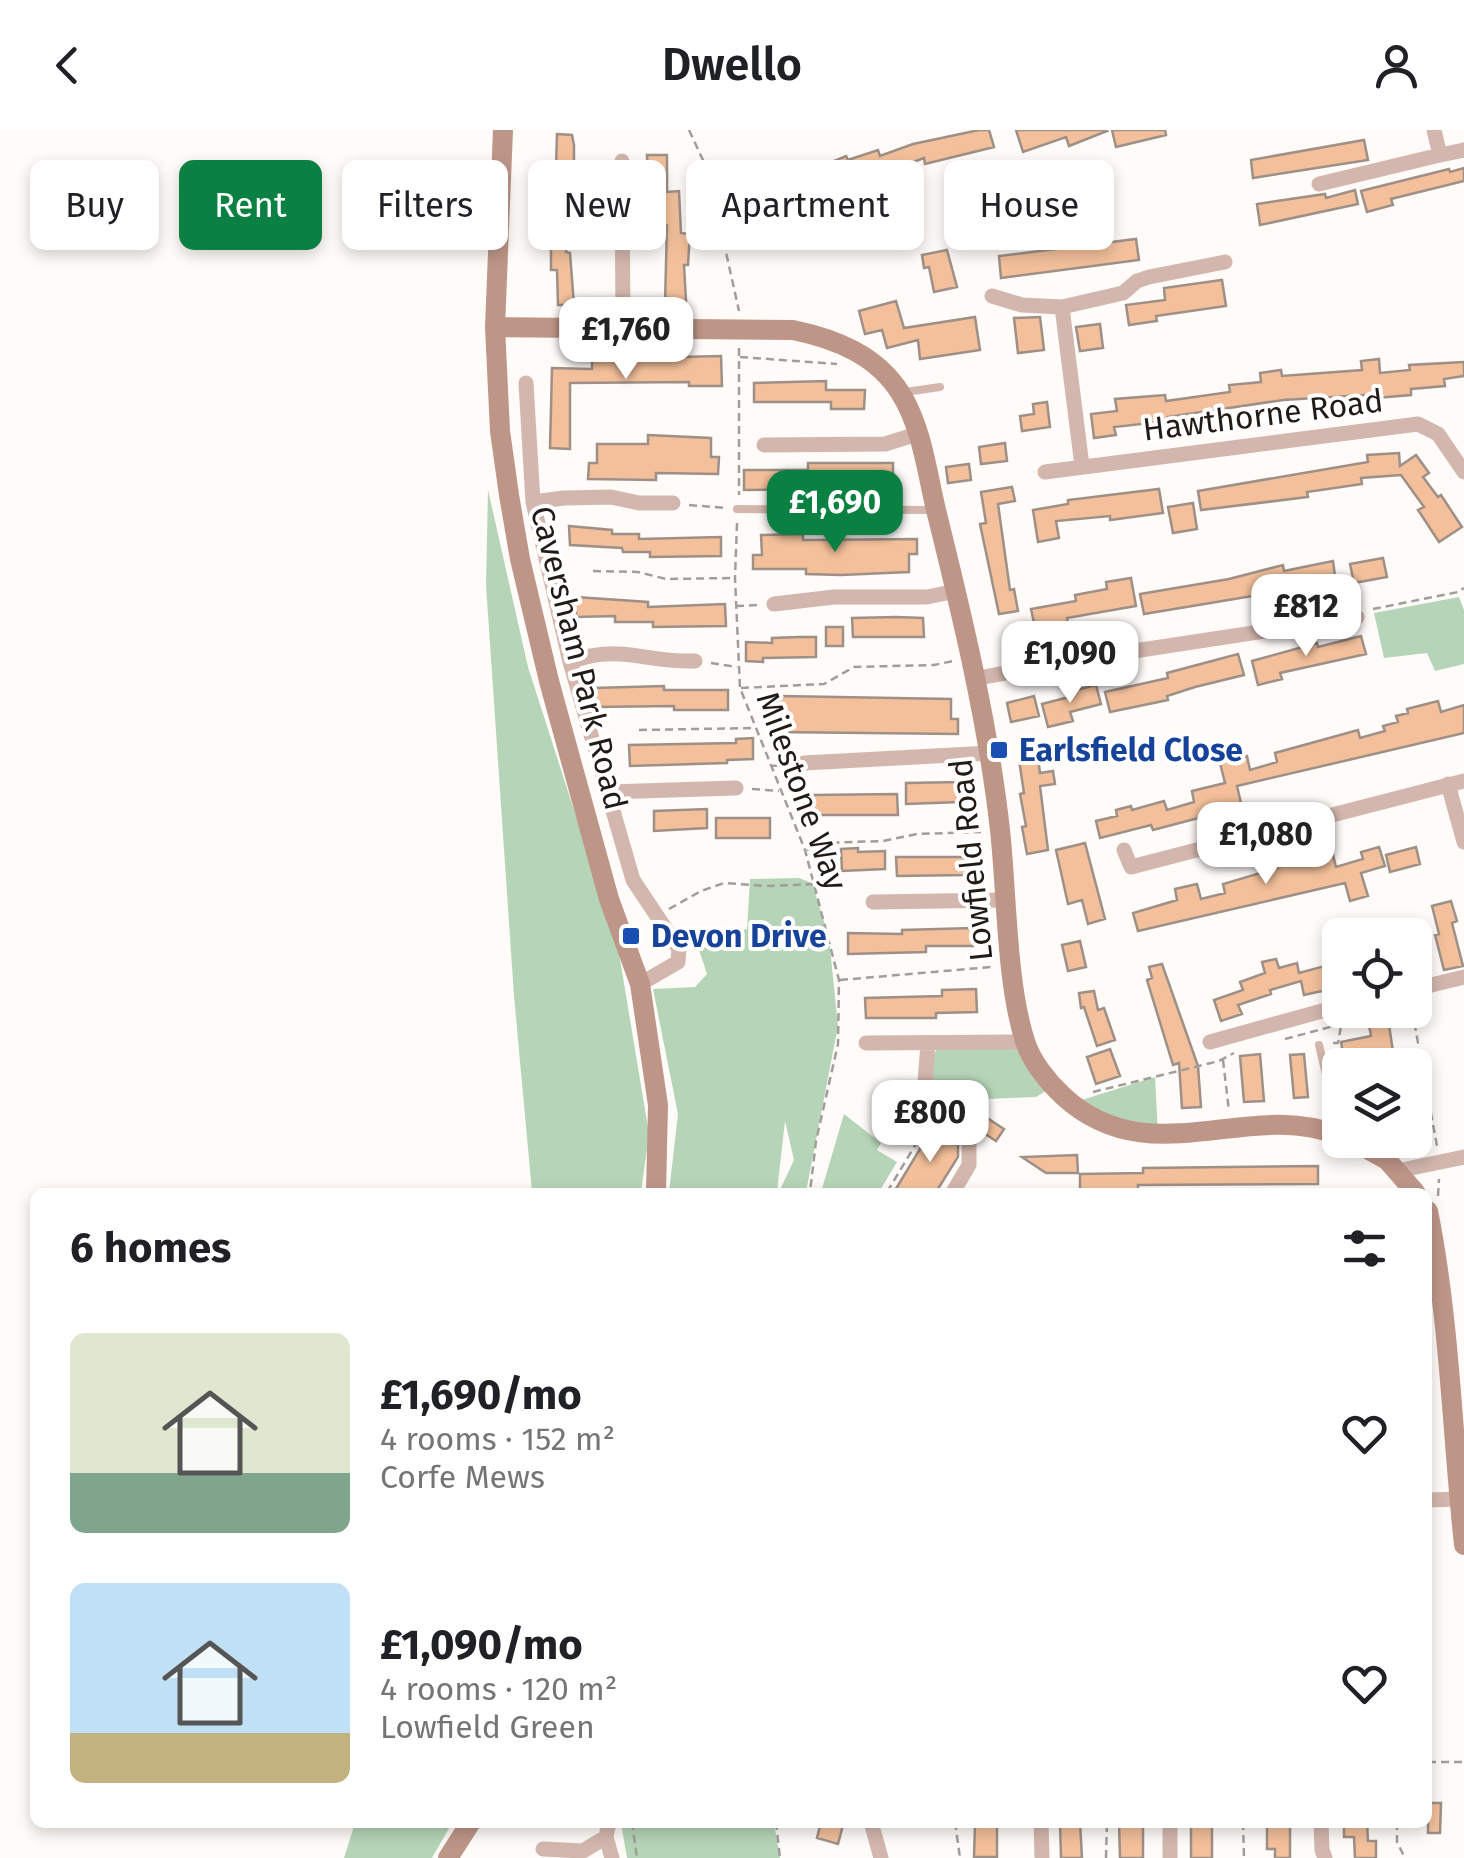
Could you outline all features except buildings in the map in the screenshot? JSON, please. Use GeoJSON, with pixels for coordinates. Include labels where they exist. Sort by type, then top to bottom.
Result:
{"type":"FeatureCollection","features":[{"type":"Feature","properties":{"kind":"street","name":"Caversham Park Road"},"geometry":{"type":"LineString","coordinates":[[503,130],[495,328],[500,431],[520,559],[549,681],[609,899],[640,984],[658,1105],[656,1188]]}},
{"type":"Feature","properties":{"kind":"street"},"geometry":{"type":"LineString","coordinates":[[1434,130],[1440,155]]}},
{"type":"Feature","properties":{"kind":"street"},"geometry":{"type":"LineString","coordinates":[[1319,184],[1464,150]]}},
{"type":"Feature","properties":{"kind":"street"},"geometry":{"type":"LineString","coordinates":[[623,250],[623,327]]}},
{"type":"Feature","properties":{"kind":"street"},"geometry":{"type":"LineString","coordinates":[[992,296],[1022,305],[1062,307],[1123,293],[1136,281],[1225,262]]}},
{"type":"Feature","properties":{"kind":"street"},"geometry":{"type":"LineString","coordinates":[[1062,307],[1082,466]]}},
{"type":"Feature","properties":{"kind":"street","name":"Lowfield Road"},"geometry":{"type":"LineString","coordinates":[[495,328],[794,330],[824,337],[860,354],[887,376],[900,393],[917,434],[956,592],[990,753],[1025,1042],[1041,1071],[1068,1100],[1108,1125],[1136,1134],[1307,1126],[1322,1130]]}},
{"type":"Feature","properties":{"kind":"street"},"geometry":{"type":"LineString","coordinates":[[526,383],[533,502],[570,662],[633,880],[679,949],[680,956],[671,969],[640,984]]}},
{"type":"Feature","properties":{"kind":"street","name":"Hawthorne Road"},"geometry":{"type":"LineString","coordinates":[[1045,472],[1418,424],[1438,434],[1464,472]]}},
{"type":"Feature","properties":{"kind":"street"},"geometry":{"type":"LineString","coordinates":[[764,445],[885,444],[917,434]]}},
{"type":"Feature","properties":{"kind":"street"},"geometry":{"type":"LineString","coordinates":[[533,502],[611,497],[639,503],[673,503]]}},
{"type":"Feature","properties":{"kind":"street"},"geometry":{"type":"LineString","coordinates":[[774,604],[834,597],[927,597],[956,592]]}},
{"type":"Feature","properties":{"kind":"street"},"geometry":{"type":"LineString","coordinates":[[1326,600],[1330,621]]}},
{"type":"Feature","properties":{"kind":"street"},"geometry":{"type":"LineString","coordinates":[[972,670],[1062,662],[1356,617]]}},
{"type":"Feature","properties":{"kind":"street"},"geometry":{"type":"LineString","coordinates":[[570,662],[593,653],[623,652],[654,661],[695,661]]}},
{"type":"Feature","properties":{"kind":"street"},"geometry":{"type":"LineString","coordinates":[[804,763],[990,753]]}},
{"type":"Feature","properties":{"kind":"street"},"geometry":{"type":"LineString","coordinates":[[1124,850],[1132,875],[1456,782],[1464,842]]}},
{"type":"Feature","properties":{"kind":"street"},"geometry":{"type":"LineString","coordinates":[[608,792],[736,788]]}},
{"type":"Feature","properties":{"kind":"street"},"geometry":{"type":"LineString","coordinates":[[874,902],[1007,900]]}},
{"type":"Feature","properties":{"kind":"street"},"geometry":{"type":"LineString","coordinates":[[1432,985],[1464,977]]}},
{"type":"Feature","properties":{"kind":"street"},"geometry":{"type":"LineString","coordinates":[[1210,1042],[1295,1008],[1322,1007]]}},
{"type":"Feature","properties":{"kind":"street"},"geometry":{"type":"LineString","coordinates":[[866,1043],[1025,1042]]}},
{"type":"Feature","properties":{"kind":"street"},"geometry":{"type":"LineString","coordinates":[[928,1044],[923,1108],[970,1139],[969,1165],[955,1188]]}},
{"type":"Feature","properties":{"kind":"street"},"geometry":{"type":"LineString","coordinates":[[1397,1171],[1464,1157]]}},
{"type":"Feature","properties":{"kind":"street","name":"Lowfield Road"},"geometry":{"type":"LineString","coordinates":[[1383,1158],[1412,1188]]}},
{"type":"Feature","properties":{"kind":"street"},"geometry":{"type":"LineString","coordinates":[[1433,1204],[1464,1545]]}},
{"type":"Feature","properties":{"kind":"street"},"geometry":{"type":"LineString","coordinates":[[1432,1500],[1459,1499]]}},
{"type":"Feature","properties":{"kind":"street"},"geometry":{"type":"LineString","coordinates":[[448,1858],[467,1828]]}},
{"type":"Feature","properties":{"kind":"street"},"geometry":{"type":"LineString","coordinates":[[874,1828],[881,1858]]}},
{"type":"Feature","properties":{"kind":"street"},"geometry":{"type":"LineString","coordinates":[[1041,1828],[1042,1858]]}},
{"type":"Feature","properties":{"kind":"street"},"geometry":{"type":"LineString","coordinates":[[1170,1828],[1170,1858]]}},
{"type":"Feature","properties":{"kind":"street"},"geometry":{"type":"LineString","coordinates":[[1321,1828],[1326,1858]]}},
{"type":"Feature","properties":{"kind":"street"},"geometry":{"type":"LineString","coordinates":[[543,1849],[583,1851],[607,1830]]}},
{"type":"Feature","properties":{"kind":"street"},"geometry":{"type":"LineString","coordinates":[[607,1830],[612,1858]]}},
{"type":"Feature","properties":{"kind":"lane"},"geometry":{"type":"LineString","coordinates":[[900,393],[940,387]]}},
{"type":"Feature","properties":{"kind":"lane"},"geometry":{"type":"LineString","coordinates":[[737,509],[936,510]]}},
{"type":"Feature","properties":{"kind":"lane"},"geometry":{"type":"LineString","coordinates":[[1319,1045],[1322,1058]]}},
{"type":"Feature","properties":{"kind":"path"},"geometry":{"type":"LineString","coordinates":[[689,130],[708,171],[740,312]]}},
{"type":"Feature","properties":{"kind":"path","name":"Milestone Way"},"geometry":{"type":"LineString","coordinates":[[739,342],[740,476],[735,578],[740,688],[805,850],[839,980],[838,1044],[816,1141],[810,1188]]}},
{"type":"Feature","properties":{"kind":"path"},"geometry":{"type":"LineString","coordinates":[[738,358],[842,364]]}},
{"type":"Feature","properties":{"kind":"path"},"geometry":{"type":"LineString","coordinates":[[673,503],[737,509]]}},
{"type":"Feature","properties":{"kind":"path"},"geometry":{"type":"LineString","coordinates":[[592,571],[638,572],[666,579],[735,578]]}},
{"type":"Feature","properties":{"kind":"path"},"geometry":{"type":"LineString","coordinates":[[1356,617],[1369,610],[1464,588]]}},
{"type":"Feature","properties":{"kind":"path"},"geometry":{"type":"LineString","coordinates":[[736,606],[774,604]]}},
{"type":"Feature","properties":{"kind":"path"},"geometry":{"type":"LineString","coordinates":[[695,661],[737,668]]}},
{"type":"Feature","properties":{"kind":"path"},"geometry":{"type":"LineString","coordinates":[[740,688],[824,684],[854,667],[934,665],[972,670]]}},
{"type":"Feature","properties":{"kind":"path"},"geometry":{"type":"LineString","coordinates":[[639,730],[755,728]]}},
{"type":"Feature","properties":{"kind":"path"},"geometry":{"type":"LineString","coordinates":[[770,766],[804,763]]}},
{"type":"Feature","properties":{"kind":"path"},"geometry":{"type":"LineString","coordinates":[[736,788],[780,791]]}},
{"type":"Feature","properties":{"kind":"path"},"geometry":{"type":"LineString","coordinates":[[805,850],[822,844],[1000,828]]}},
{"type":"Feature","properties":{"kind":"path"},"geometry":{"type":"LineString","coordinates":[[657,916],[700,890],[724,883],[816,884]]}},
{"type":"Feature","properties":{"kind":"path"},"geometry":{"type":"LineString","coordinates":[[839,980],[1013,966]]}},
{"type":"Feature","properties":{"kind":"path"},"geometry":{"type":"LineString","coordinates":[[1284,1040],[1330,1028]]}},
{"type":"Feature","properties":{"kind":"path"},"geometry":{"type":"LineString","coordinates":[[1319,1045],[1338,1043],[1340,1028]]}},
{"type":"Feature","properties":{"kind":"path"},"geometry":{"type":"LineString","coordinates":[[1415,1028],[1439,1162],[1433,1204]]}},
{"type":"Feature","properties":{"kind":"path"},"geometry":{"type":"LineString","coordinates":[[1068,1100],[1223,1058],[1238,1050]]}},
{"type":"Feature","properties":{"kind":"path"},"geometry":{"type":"LineString","coordinates":[[1223,1058],[1231,1129]]}},
{"type":"Feature","properties":{"kind":"path"},"geometry":{"type":"LineString","coordinates":[[889,1188],[934,1115]]}},
{"type":"Feature","properties":{"kind":"path"},"geometry":{"type":"LineString","coordinates":[[1432,1762],[1464,1762]]}},
{"type":"Feature","properties":{"kind":"path"},"geometry":{"type":"LineString","coordinates":[[633,1828],[637,1858]]}},
{"type":"Feature","properties":{"kind":"path"},"geometry":{"type":"LineString","coordinates":[[777,1828],[780,1858]]}},
{"type":"Feature","properties":{"kind":"path"},"geometry":{"type":"LineString","coordinates":[[956,1828],[960,1858]]}},
{"type":"Feature","properties":{"kind":"path"},"geometry":{"type":"LineString","coordinates":[[1106,1858],[1107,1828]]}},
{"type":"Feature","properties":{"kind":"path"},"geometry":{"type":"LineString","coordinates":[[1243,1828],[1244,1858]]}},
{"type":"Feature","properties":{"kind":"path"},"geometry":{"type":"LineString","coordinates":[[1396,1828],[1397,1842],[1405,1858]]}},
{"type":"Feature","properties":{"kind":"green space"},"geometry":{"type":"Polygon","coordinates":[[[488,490],[528,667],[618,947],[649,1134],[642,1188],[532,1188],[514,996],[486,585],[488,490]]]}},
{"type":"Feature","properties":{"kind":"green space"},"geometry":{"type":"Polygon","coordinates":[[[1459,597],[1464,610],[1464,664],[1435,671],[1427,653],[1384,658],[1374,613],[1459,597]]]}},
{"type":"Feature","properties":{"kind":"green space"},"geometry":{"type":"Polygon","coordinates":[[[799,878],[812,883],[829,938],[838,1026],[807,1188],[781,1188],[794,1160],[785,1121],[777,1188],[669,1188],[678,1114],[653,989],[695,987],[707,974],[695,938],[747,929],[750,879],[799,878]]]}},
{"type":"Feature","properties":{"kind":"green space"},"geometry":{"type":"Polygon","coordinates":[[[1025,1042],[1054,1086],[1036,1097],[959,1100],[950,1120],[932,1108],[933,1056],[940,1044],[1025,1042]]]}},
{"type":"Feature","properties":{"kind":"green space"},"geometry":{"type":"Polygon","coordinates":[[[1155,1077],[1158,1135],[1072,1103],[1155,1077]]]}},
{"type":"Feature","properties":{"kind":"green space"},"geometry":{"type":"Polygon","coordinates":[[[844,1114],[881,1143],[877,1150],[897,1162],[881,1188],[822,1188],[844,1114]]]}},
{"type":"Feature","properties":{"kind":"green space"},"geometry":{"type":"Polygon","coordinates":[[[353,1828],[449,1828],[432,1858],[344,1858],[353,1828]]]}},
{"type":"Feature","properties":{"kind":"green space"},"geometry":{"type":"Polygon","coordinates":[[[622,1828],[775,1828],[780,1858],[627,1858],[622,1828]]]}},
{"type":"Feature","properties":{"kind":"place","name":"Earlsfield Close"},"geometry":{"type":"Point","coordinates":[999,750]}},
{"type":"Feature","properties":{"kind":"place","name":"Devon Drive"},"geometry":{"type":"Point","coordinates":[631,936]}}]}
